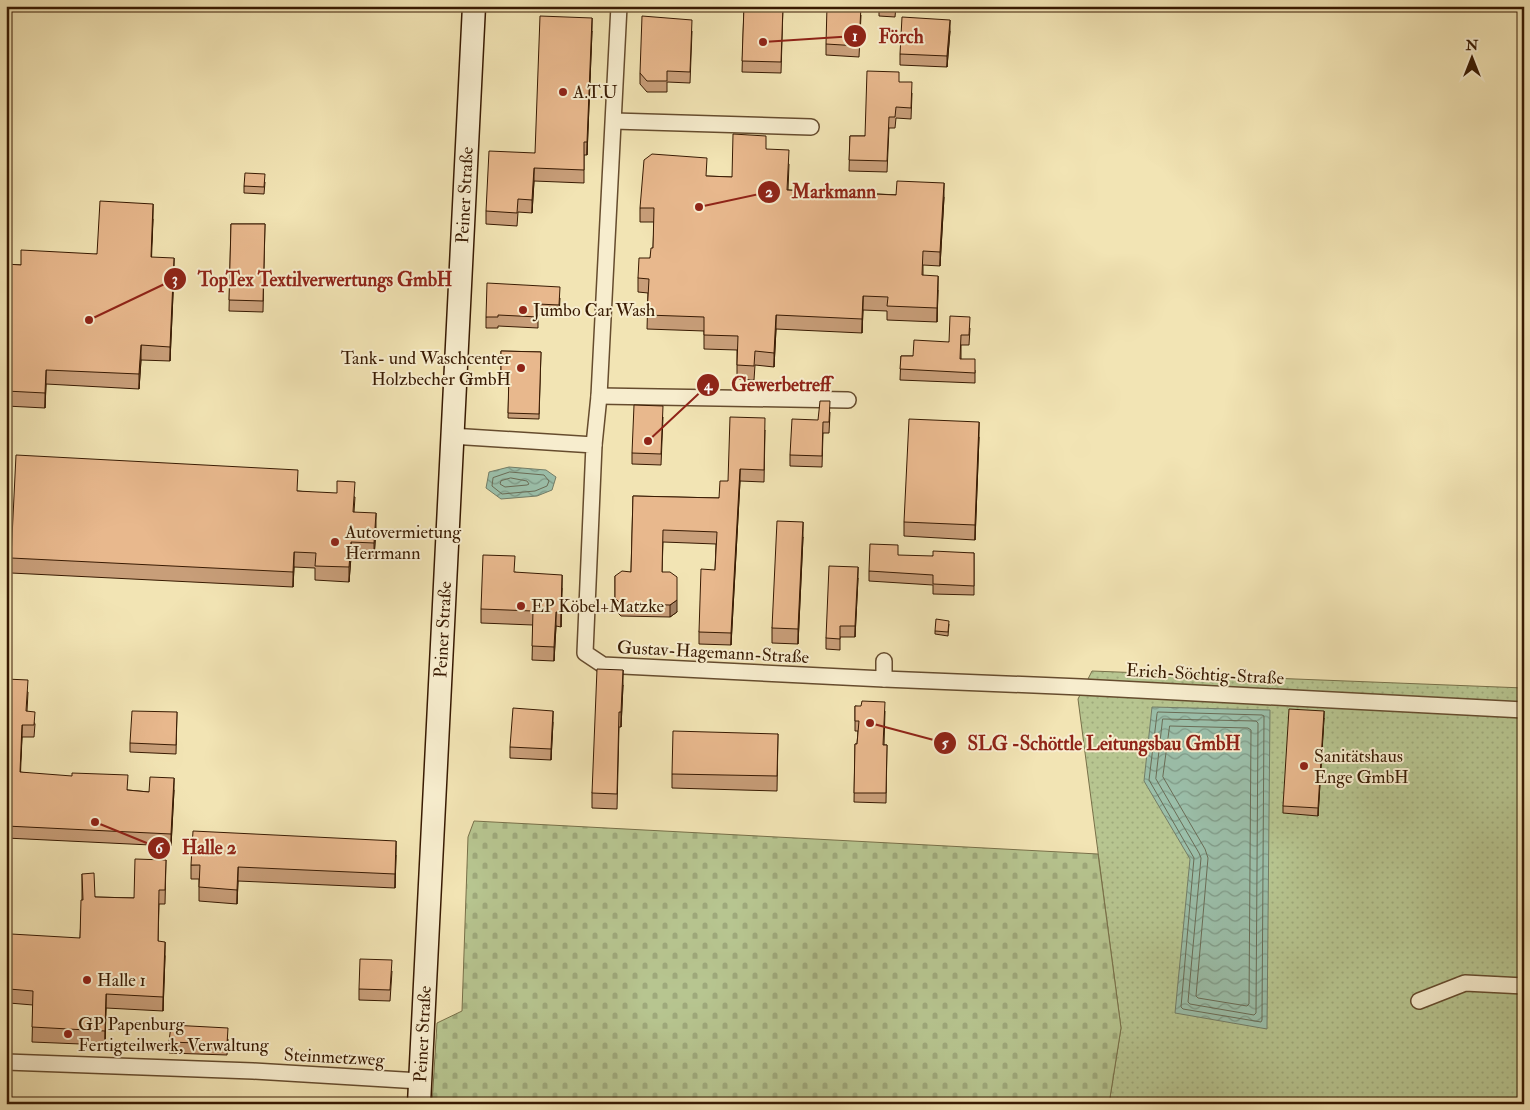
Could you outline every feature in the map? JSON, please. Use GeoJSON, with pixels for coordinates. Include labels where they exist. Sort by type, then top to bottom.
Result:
{"type":"FeatureCollection","features":[{"type":"Feature","properties":{"kind":"main road","name":"Peiner Straße"},"geometry":{"type":"LineString","coordinates":[[419,1104],[474,6]]}},
{"type":"Feature","properties":{"kind":"street","name":"Gustav-Hagemann-Straße"},"geometry":{"type":"LineString","coordinates":[[618,6],[614,121],[599,396],[594,445],[584,653],[603,665],[884,679]]}},
{"type":"Feature","properties":{"kind":"street"},"geometry":{"type":"LineString","coordinates":[[614,121],[811,127]]}},
{"type":"Feature","properties":{"kind":"street"},"geometry":{"type":"LineString","coordinates":[[599,396],[848,400]]}},
{"type":"Feature","properties":{"kind":"street"},"geometry":{"type":"LineString","coordinates":[[451,436],[594,445]]}},
{"type":"Feature","properties":{"kind":"street"},"geometry":{"type":"LineString","coordinates":[[884,661],[884,679]]}},
{"type":"Feature","properties":{"kind":"street","name":"Erich-Söchtig-Straße"},"geometry":{"type":"LineString","coordinates":[[884,679],[1081,687],[1524,710]]}},
{"type":"Feature","properties":{"kind":"street"},"geometry":{"type":"LineString","coordinates":[[1419,1001],[1466,983],[1524,986]]}},
{"type":"Feature","properties":{"kind":"street","name":"Steinmetzweg"},"geometry":{"type":"LineString","coordinates":[[6,1062],[253,1071],[420,1081]]}},
{"type":"Feature","properties":{"kind":"green space"},"geometry":{"type":"Polygon","coordinates":[[[1092,671],[1524,688],[1524,1104],[1109,1104],[1121,1028],[1078,699],[1092,671]]]}},
{"type":"Feature","properties":{"kind":"green space"},"geometry":{"type":"Polygon","coordinates":[[[474,821],[1098,854],[1121,1028],[1109,1104],[432,1104],[437,1023],[462,1011],[468,837],[474,821]]]}},
{"type":"Feature","properties":{"kind":"water"},"geometry":{"type":"Polygon","coordinates":[[[509,467],[546,470],[556,477],[552,490],[537,496],[501,499],[486,488],[489,472],[509,467]]]}},
{"type":"Feature","properties":{"kind":"water"},"geometry":{"type":"Polygon","coordinates":[[[1152,707],[1270,710],[1267,1029],[1175,1013],[1190,859],[1144,781],[1152,707]]]}},
{"type":"Feature","properties":{"kind":"building"},"geometry":{"type":"Polygon","coordinates":[[[744,6],[783,6],[781,62],[742,61],[744,6]]]}},
{"type":"Feature","properties":{"kind":"building"},"geometry":{"type":"Polygon","coordinates":[[[827,6],[861,6],[859,46],[826,44],[827,6]]]}},
{"type":"Feature","properties":{"kind":"building"},"geometry":{"type":"Polygon","coordinates":[[[879,6],[895,6],[895,9],[879,8],[879,6]]]}},
{"type":"Feature","properties":{"kind":"building","name":"A.T.U"},"geometry":{"type":"Polygon","coordinates":[[[540,16],[592,18],[587,142],[584,142],[584,170],[534,168],[532,200],[518,199],[517,213],[486,211],[489,151],[535,153],[540,16]]]}},
{"type":"Feature","properties":{"kind":"building"},"geometry":{"type":"Polygon","coordinates":[[[642,16],[692,20],[690,72],[667,71],[667,81],[647,81],[640,73],[642,16]]]}},
{"type":"Feature","properties":{"kind":"building"},"geometry":{"type":"Polygon","coordinates":[[[902,17],[950,20],[947,56],[900,54],[902,17]]]}},
{"type":"Feature","properties":{"kind":"building"},"geometry":{"type":"Polygon","coordinates":[[[867,71],[899,72],[899,82],[912,82],[911,108],[896,107],[895,117],[889,117],[887,161],[849,160],[850,136],[865,136],[867,71]]]}},
{"type":"Feature","properties":{"kind":"building"},"geometry":{"type":"Polygon","coordinates":[[[733,134],[766,136],[766,149],[789,150],[787,190],[896,195],[897,181],[944,183],[940,252],[923,251],[922,275],[938,276],[937,308],[887,306],[888,297],[863,296],[862,319],[776,315],[774,353],[755,351],[754,366],[737,365],[738,336],[704,335],[704,317],[647,315],[649,279],[638,278],[639,258],[650,258],[651,248],[653,248],[654,208],[640,208],[644,160],[652,154],[707,158],[706,176],[732,177],[733,134]]]}},
{"type":"Feature","properties":{"kind":"building"},"geometry":{"type":"Polygon","coordinates":[[[245,173],[265,174],[264,187],[244,186],[245,173]]]}},
{"type":"Feature","properties":{"kind":"building"},"geometry":{"type":"Polygon","coordinates":[[[100,201],[153,204],[151,257],[174,258],[170,347],[141,345],[139,374],[46,370],[45,393],[6,391],[6,264],[21,265],[21,250],[97,254],[100,201]]]}},
{"type":"Feature","properties":{"kind":"building"},"geometry":{"type":"Polygon","coordinates":[[[231,224],[265,224],[263,301],[229,300],[231,224]]]}},
{"type":"Feature","properties":{"kind":"building","name":"Jumbo Car Wash"},"geometry":{"type":"Polygon","coordinates":[[[487,283],[560,287],[559,305],[538,304],[538,317],[498,315],[498,317],[486,317],[487,283]]]}},
{"type":"Feature","properties":{"kind":"building"},"geometry":{"type":"Polygon","coordinates":[[[950,316],[970,317],[969,335],[961,335],[960,359],[975,359],[975,373],[900,369],[901,356],[913,356],[914,340],[949,342],[950,316]]]}},
{"type":"Feature","properties":{"kind":"building"},"geometry":{"type":"Polygon","coordinates":[[[501,351],[541,352],[539,414],[508,413],[509,373],[501,373],[501,351]]]}},
{"type":"Feature","properties":{"kind":"building"},"geometry":{"type":"Polygon","coordinates":[[[820,401],[830,401],[829,422],[823,422],[822,456],[790,455],[792,419],[818,420],[820,401]]]}},
{"type":"Feature","properties":{"kind":"building"},"geometry":{"type":"Polygon","coordinates":[[[634,405],[663,406],[661,454],[632,453],[634,405]]]}},
{"type":"Feature","properties":{"kind":"building"},"geometry":{"type":"Polygon","coordinates":[[[730,417],[765,418],[764,470],[740,469],[731,633],[699,632],[701,569],[715,570],[717,532],[663,530],[662,572],[670,572],[677,577],[677,600],[670,605],[621,604],[615,598],[615,576],[622,571],[631,572],[633,496],[719,498],[720,481],[728,481],[730,417]]]}},
{"type":"Feature","properties":{"kind":"building"},"geometry":{"type":"Polygon","coordinates":[[[909,419],[979,422],[975,525],[904,522],[909,419]]]}},
{"type":"Feature","properties":{"kind":"building"},"geometry":{"type":"Polygon","coordinates":[[[16,455],[298,470],[297,491],[337,493],[337,481],[355,482],[353,512],[376,513],[374,543],[351,542],[349,567],[315,566],[316,553],[294,552],[293,572],[11,558],[16,455]]]}},
{"type":"Feature","properties":{"kind":"building"},"geometry":{"type":"Polygon","coordinates":[[[777,521],[803,522],[798,629],[772,628],[777,521]]]}},
{"type":"Feature","properties":{"kind":"building"},"geometry":{"type":"Polygon","coordinates":[[[870,544],[898,545],[898,555],[933,556],[933,551],[974,553],[974,586],[933,584],[933,575],[869,571],[870,544]]]}},
{"type":"Feature","properties":{"kind":"building","name":"EP Köbel+Matzke"},"geometry":{"type":"Polygon","coordinates":[[[483,555],[515,556],[514,572],[562,575],[561,613],[556,612],[554,647],[532,646],[533,611],[481,609],[483,555]]]}},
{"type":"Feature","properties":{"kind":"building"},"geometry":{"type":"Polygon","coordinates":[[[829,566],[858,567],[855,626],[840,626],[840,639],[826,638],[829,566]]]}},
{"type":"Feature","properties":{"kind":"building"},"geometry":{"type":"Polygon","coordinates":[[[936,619],[949,621],[948,632],[935,631],[936,619]]]}},
{"type":"Feature","properties":{"kind":"building"},"geometry":{"type":"Polygon","coordinates":[[[597,669],[623,670],[621,712],[619,712],[617,794],[592,793],[597,669]]]}},
{"type":"Feature","properties":{"kind":"building"},"geometry":{"type":"Polygon","coordinates":[[[6,679],[28,680],[26,711],[35,712],[34,725],[22,725],[20,772],[72,776],[72,773],[128,775],[127,790],[149,792],[150,777],[174,778],[171,834],[6,826],[6,679]]]}},
{"type":"Feature","properties":{"kind":"building"},"geometry":{"type":"Polygon","coordinates":[[[862,701],[885,702],[883,745],[887,745],[886,793],[854,793],[855,744],[857,744],[859,721],[855,721],[855,706],[861,706],[862,701]]]}},
{"type":"Feature","properties":{"kind":"building"},"geometry":{"type":"Polygon","coordinates":[[[513,708],[553,711],[551,749],[510,747],[513,708]]]}},
{"type":"Feature","properties":{"kind":"building","name":"Sanitätshaus Enge GmbH"},"geometry":{"type":"Polygon","coordinates":[[[1289,709],[1324,711],[1318,808],[1283,806],[1289,709]]]}},
{"type":"Feature","properties":{"kind":"building"},"geometry":{"type":"Polygon","coordinates":[[[132,711],[177,712],[176,745],[130,743],[132,711]]]}},
{"type":"Feature","properties":{"kind":"building"},"geometry":{"type":"Polygon","coordinates":[[[673,731],[778,734],[777,776],[672,774],[673,731]]]}},
{"type":"Feature","properties":{"kind":"building"},"geometry":{"type":"Polygon","coordinates":[[[193,831],[396,841],[395,874],[238,867],[237,890],[199,887],[200,865],[191,865],[193,831]]]}},
{"type":"Feature","properties":{"kind":"building"},"geometry":{"type":"Polygon","coordinates":[[[135,859],[166,860],[165,890],[159,890],[158,941],[165,942],[163,997],[106,994],[105,1031],[32,1027],[33,991],[9,989],[11,934],[80,938],[81,900],[83,900],[82,874],[94,873],[95,897],[134,898],[135,859]]]}},
{"type":"Feature","properties":{"kind":"building"},"geometry":{"type":"Polygon","coordinates":[[[360,959],[392,960],[390,990],[359,989],[360,959]]]}},
{"type":"Feature","properties":{"kind":"building"},"geometry":{"type":"Polygon","coordinates":[[[171,1025],[228,1028],[227,1044],[169,1042],[171,1025]]]}},
{"type":"Feature","properties":{"kind":"place","name":"Förch"},"geometry":{"type":"Point","coordinates":[763,42]}},
{"type":"Feature","properties":{"kind":"place","name":"A.T.U"},"geometry":{"type":"Point","coordinates":[563,92]}},
{"type":"Feature","properties":{"kind":"place","name":"Markmann"},"geometry":{"type":"Point","coordinates":[699,207]}},
{"type":"Feature","properties":{"kind":"place","name":"Jumbo Car Wash"},"geometry":{"type":"Point","coordinates":[523,310]}},
{"type":"Feature","properties":{"kind":"place","name":"TopTex Textilverwertungs GmbH"},"geometry":{"type":"Point","coordinates":[89,320]}},
{"type":"Feature","properties":{"kind":"place","name":"Tank- und Waschcenter Holzbecher GmbH"},"geometry":{"type":"Point","coordinates":[521,368]}},
{"type":"Feature","properties":{"kind":"place","name":"Gewerbetreff"},"geometry":{"type":"Point","coordinates":[648,441]}},
{"type":"Feature","properties":{"kind":"place","name":"Autovermietung Herrmann"},"geometry":{"type":"Point","coordinates":[335,542]}},
{"type":"Feature","properties":{"kind":"place","name":"EP Köbel+Matzke"},"geometry":{"type":"Point","coordinates":[521,606]}},
{"type":"Feature","properties":{"kind":"place","name":"SLG -Schöttle Leitungsbau GmbH"},"geometry":{"type":"Point","coordinates":[870,723]}},
{"type":"Feature","properties":{"kind":"place","name":"Sanitätshaus Enge GmbH"},"geometry":{"type":"Point","coordinates":[1304,766]}},
{"type":"Feature","properties":{"kind":"place","name":"Halle 2"},"geometry":{"type":"Point","coordinates":[95,822]}},
{"type":"Feature","properties":{"kind":"place","name":"Halle 1"},"geometry":{"type":"Point","coordinates":[87,980]}},
{"type":"Feature","properties":{"kind":"place","name":"GP Papenburg Fertigteilwerk, Verwaltung"},"geometry":{"type":"Point","coordinates":[68,1034]}}]}
